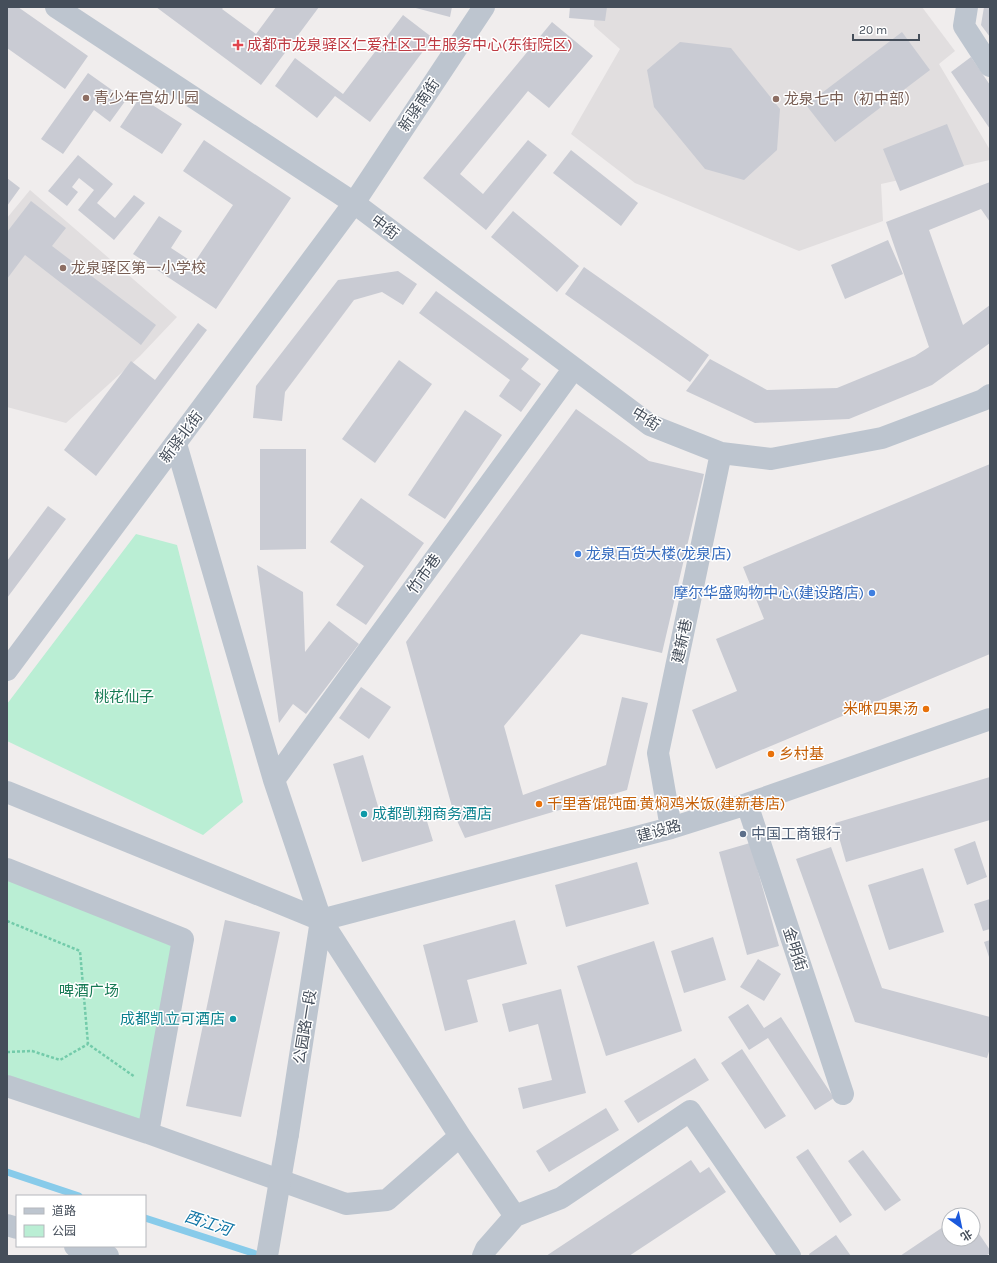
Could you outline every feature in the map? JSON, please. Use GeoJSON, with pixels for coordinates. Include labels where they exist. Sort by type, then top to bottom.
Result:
{"type":"FeatureCollection","features":[{"type":"Feature","properties":{"kind":"street","name":"中街"},"geometry":{"type":"LineString","coordinates":[[56,7],[354,203],[650,425],[721,453],[771,459],[882,438],[983,400],[990,395]]}},
{"type":"Feature","properties":{"kind":"street","name":"新驿南街"},"geometry":{"type":"LineString","coordinates":[[354,203],[484,7]]}},
{"type":"Feature","properties":{"kind":"street"},"geometry":{"type":"LineString","coordinates":[[967,7],[964,26],[990,66]]}},
{"type":"Feature","properties":{"kind":"street","name":"新驿北街"},"geometry":{"type":"LineString","coordinates":[[7,670],[354,203]]}},
{"type":"Feature","properties":{"kind":"street","name":"竹市巷"},"geometry":{"type":"LineString","coordinates":[[274,780],[574,368]]}},
{"type":"Feature","properties":{"kind":"street"},"geometry":{"type":"LineString","coordinates":[[176,444],[274,780],[321,920],[460,1136],[515,1216]]}},
{"type":"Feature","properties":{"kind":"street","name":"建新巷"},"geometry":{"type":"LineString","coordinates":[[671,828],[658,753],[721,453]]}},
{"type":"Feature","properties":{"kind":"street","name":"建设路"},"geometry":{"type":"LineString","coordinates":[[321,920],[671,828],[747,804],[990,719]]}},
{"type":"Feature","properties":{"kind":"street"},"geometry":{"type":"LineString","coordinates":[[7,792],[321,920]]}},
{"type":"Feature","properties":{"kind":"street","name":"金明街"},"geometry":{"type":"LineString","coordinates":[[747,804],[843,1094]]}},
{"type":"Feature","properties":{"kind":"street"},"geometry":{"type":"LineString","coordinates":[[7,869],[183,939],[148,1133]]}},
{"type":"Feature","properties":{"kind":"street","name":"公园路一段"},"geometry":{"type":"LineString","coordinates":[[267,1256],[288,1134],[321,920]]}},
{"type":"Feature","properties":{"kind":"street"},"geometry":{"type":"LineString","coordinates":[[7,1086],[148,1133],[346,1204],[387,1200],[460,1136]]}},
{"type":"Feature","properties":{"kind":"street"},"geometry":{"type":"LineString","coordinates":[[482,1256],[486,1249],[515,1216],[561,1198],[690,1111],[790,1256]]}},
{"type":"Feature","properties":{"kind":"street"},"geometry":{"type":"LineString","coordinates":[[78,1247],[108,1256]]}},
{"type":"Feature","properties":{"kind":"path"},"geometry":{"type":"LineString","coordinates":[[7,921],[80,951],[88,1044],[155,1092]]}},
{"type":"Feature","properties":{"kind":"path"},"geometry":{"type":"LineString","coordinates":[[7,1052],[32,1051],[60,1060],[88,1044]]}},
{"type":"Feature","properties":{"kind":"shaded area","name":"龙泉七中（初中部）"},"geometry":{"type":"Polygon","coordinates":[[[595,7],[922,7],[955,51],[939,64],[990,150],[990,160],[881,184],[883,221],[799,251],[635,183],[571,134],[620,49],[594,26],[595,7]]]}},
{"type":"Feature","properties":{"kind":"shaded area","name":"龙泉驿区第一小学校"},"geometry":{"type":"Polygon","coordinates":[[[30,190],[177,317],[140,356],[66,423],[7,407],[7,218],[30,190]]]}},
{"type":"Feature","properties":{"kind":"green space","name":"桃花仙子"},"geometry":{"type":"Polygon","coordinates":[[[136,534],[177,545],[243,802],[203,835],[7,741],[7,704],[136,534]]]}},
{"type":"Feature","properties":{"kind":"green space","name":"啤酒广场"},"geometry":{"type":"Polygon","coordinates":[[[7,869],[183,939],[148,1133],[7,1086],[7,869]]]}},
{"type":"Feature","properties":{"kind":"building"},"geometry":{"type":"Polygon","coordinates":[[[7,7],[18,7],[88,56],[65,89],[7,48],[7,7]]]}},
{"type":"Feature","properties":{"kind":"building"},"geometry":{"type":"Polygon","coordinates":[[[156,7],[224,7],[222,9],[256,34],[276,7],[319,7],[261,85],[156,7]]]}},
{"type":"Feature","properties":{"kind":"building"},"geometry":{"type":"Polygon","coordinates":[[[412,7],[452,7],[450,17],[412,7]]]}},
{"type":"Feature","properties":{"kind":"building"},"geometry":{"type":"Polygon","coordinates":[[[570,7],[607,7],[605,21],[569,18],[570,7]]]}},
{"type":"Feature","properties":{"kind":"building"},"geometry":{"type":"Polygon","coordinates":[[[984,7],[990,7],[990,37],[981,25],[984,7]]]}},
{"type":"Feature","properties":{"kind":"building"},"geometry":{"type":"Polygon","coordinates":[[[403,15],[433,38],[370,122],[335,96],[317,118],[275,86],[295,58],[343,94],[403,15]]]}},
{"type":"Feature","properties":{"kind":"building"},"geometry":{"type":"Polygon","coordinates":[[[552,22],[593,56],[549,108],[528,91],[460,174],[483,194],[528,140],[547,155],[486,230],[423,178],[552,22]]]}},
{"type":"Feature","properties":{"kind":"building"},"geometry":{"type":"Polygon","coordinates":[[[902,32],[930,70],[835,142],[806,105],[902,32]]]}},
{"type":"Feature","properties":{"kind":"building"},"geometry":{"type":"Polygon","coordinates":[[[680,42],[731,48],[780,109],[777,150],[744,180],[705,169],[654,107],[647,70],[680,42]]]}},
{"type":"Feature","properties":{"kind":"building"},"geometry":{"type":"Polygon","coordinates":[[[971,57],[990,85],[990,129],[951,72],[971,57]]]}},
{"type":"Feature","properties":{"kind":"building"},"geometry":{"type":"Polygon","coordinates":[[[88,73],[126,100],[110,122],[94,110],[63,154],[41,139],[88,73]]]}},
{"type":"Feature","properties":{"kind":"building"},"geometry":{"type":"Polygon","coordinates":[[[140,97],[182,124],[162,154],[120,127],[140,97]]]}},
{"type":"Feature","properties":{"kind":"building"},"geometry":{"type":"Polygon","coordinates":[[[947,124],[964,166],[900,191],[883,149],[947,124]]]}},
{"type":"Feature","properties":{"kind":"building"},"geometry":{"type":"Polygon","coordinates":[[[204,140],[291,198],[216,309],[133,254],[159,216],[182,231],[171,248],[194,263],[233,205],[183,171],[204,140]]]}},
{"type":"Feature","properties":{"kind":"building"},"geometry":{"type":"Polygon","coordinates":[[[571,150],[638,203],[621,226],[553,173],[571,150]]]}},
{"type":"Feature","properties":{"kind":"building"},"geometry":{"type":"Polygon","coordinates":[[[78,155],[113,184],[97,203],[115,218],[134,195],[145,203],[114,240],[78,210],[94,190],[79,178],[72,187],[78,192],[67,206],[48,191],[78,155]]]}},
{"type":"Feature","properties":{"kind":"building"},"geometry":{"type":"Polygon","coordinates":[[[7,178],[20,188],[7,206],[7,178]]]}},
{"type":"Feature","properties":{"kind":"building"},"geometry":{"type":"Polygon","coordinates":[[[990,182],[990,222],[981,209],[929,230],[963,325],[990,305],[990,343],[932,385],[849,419],[755,423],[686,391],[710,359],[767,390],[837,388],[915,356],[929,347],[886,222],[990,182]]]}},
{"type":"Feature","properties":{"kind":"building"},"geometry":{"type":"Polygon","coordinates":[[[31,201],[66,228],[52,246],[156,325],[141,345],[25,255],[7,279],[7,232],[31,201]]]}},
{"type":"Feature","properties":{"kind":"building"},"geometry":{"type":"Polygon","coordinates":[[[513,211],[579,266],[557,292],[491,237],[513,211]]]}},
{"type":"Feature","properties":{"kind":"building"},"geometry":{"type":"Polygon","coordinates":[[[888,240],[903,274],[845,299],[831,265],[888,240]]]}},
{"type":"Feature","properties":{"kind":"building"},"geometry":{"type":"Polygon","coordinates":[[[584,267],[709,355],[690,382],[565,294],[584,267]]]}},
{"type":"Feature","properties":{"kind":"building"},"geometry":{"type":"Polygon","coordinates":[[[398,271],[417,284],[403,305],[382,292],[354,300],[285,392],[282,421],[253,418],[256,386],[338,280],[398,271]]]}},
{"type":"Feature","properties":{"kind":"building"},"geometry":{"type":"Polygon","coordinates":[[[436,291],[529,359],[521,369],[541,384],[521,412],[499,396],[510,380],[419,313],[436,291]]]}},
{"type":"Feature","properties":{"kind":"building"},"geometry":{"type":"Polygon","coordinates":[[[198,323],[207,330],[96,476],[64,450],[131,361],[155,380],[198,323]]]}},
{"type":"Feature","properties":{"kind":"building"},"geometry":{"type":"Polygon","coordinates":[[[399,360],[432,384],[375,463],[342,439],[399,360]]]}},
{"type":"Feature","properties":{"kind":"building","name":"龙泉百货大楼(龙泉店)"},"geometry":{"type":"Polygon","coordinates":[[[576,409],[649,461],[704,474],[662,653],[581,634],[504,726],[523,795],[606,765],[622,697],[648,703],[627,790],[465,838],[454,814],[406,642],[576,409]]]}},
{"type":"Feature","properties":{"kind":"building"},"geometry":{"type":"Polygon","coordinates":[[[465,410],[502,435],[445,519],[408,495],[465,410]]]}},
{"type":"Feature","properties":{"kind":"building"},"geometry":{"type":"Polygon","coordinates":[[[260,449],[306,449],[306,549],[260,550],[260,449]]]}},
{"type":"Feature","properties":{"kind":"building","name":"摩尔华盛购物中心(建设路店)"},"geometry":{"type":"Polygon","coordinates":[[[990,464],[990,654],[716,769],[692,710],[737,691],[716,639],[764,619],[743,567],[990,464]]]}},
{"type":"Feature","properties":{"kind":"building"},"geometry":{"type":"Polygon","coordinates":[[[361,498],[424,543],[366,625],[336,605],[364,566],[330,542],[361,498]]]}},
{"type":"Feature","properties":{"kind":"building"},"geometry":{"type":"Polygon","coordinates":[[[48,506],[66,519],[7,598],[7,561],[48,506]]]}},
{"type":"Feature","properties":{"kind":"building"},"geometry":{"type":"Polygon","coordinates":[[[257,565],[303,592],[305,652],[329,621],[359,644],[306,714],[293,704],[279,723],[257,565]]]}},
{"type":"Feature","properties":{"kind":"building"},"geometry":{"type":"Polygon","coordinates":[[[361,687],[391,707],[369,739],[339,718],[361,687]]]}},
{"type":"Feature","properties":{"kind":"building","name":"成都凯翔商务酒店"},"geometry":{"type":"Polygon","coordinates":[[[363,755],[382,820],[423,808],[433,841],[362,862],[333,764],[363,755]]]}},
{"type":"Feature","properties":{"kind":"building"},"geometry":{"type":"Polygon","coordinates":[[[990,777],[990,820],[846,862],[835,823],[990,777]]]}},
{"type":"Feature","properties":{"kind":"building"},"geometry":{"type":"Polygon","coordinates":[[[975,841],[987,877],[967,885],[954,849],[975,841]]]}},
{"type":"Feature","properties":{"kind":"building"},"geometry":{"type":"Polygon","coordinates":[[[750,843],[779,946],[747,955],[719,852],[750,843]]]}},
{"type":"Feature","properties":{"kind":"building"},"geometry":{"type":"Polygon","coordinates":[[[831,847],[882,988],[990,1017],[990,1048],[987,1058],[855,1022],[796,859],[831,847]]]}},
{"type":"Feature","properties":{"kind":"building"},"geometry":{"type":"Polygon","coordinates":[[[637,862],[649,904],[566,927],[555,885],[637,862]]]}},
{"type":"Feature","properties":{"kind":"building"},"geometry":{"type":"Polygon","coordinates":[[[923,868],[944,932],[889,950],[868,885],[923,868]]]}},
{"type":"Feature","properties":{"kind":"building"},"geometry":{"type":"Polygon","coordinates":[[[990,899],[990,929],[983,931],[974,904],[990,899]]]}},
{"type":"Feature","properties":{"kind":"building","name":"成都凯立可酒店"},"geometry":{"type":"Polygon","coordinates":[[[225,920],[280,932],[241,1117],[186,1106],[225,920]]]}},
{"type":"Feature","properties":{"kind":"building"},"geometry":{"type":"Polygon","coordinates":[[[515,920],[527,964],[467,980],[478,1022],[445,1031],[423,945],[515,920]]]}},
{"type":"Feature","properties":{"kind":"building"},"geometry":{"type":"Polygon","coordinates":[[[713,937],[726,980],[684,993],[671,951],[713,937]]]}},
{"type":"Feature","properties":{"kind":"building"},"geometry":{"type":"Polygon","coordinates":[[[990,940],[990,960],[984,942],[990,940]]]}},
{"type":"Feature","properties":{"kind":"building"},"geometry":{"type":"Polygon","coordinates":[[[654,941],[682,1031],[606,1056],[577,966],[654,941]]]}},
{"type":"Feature","properties":{"kind":"building"},"geometry":{"type":"Polygon","coordinates":[[[758,959],[781,974],[764,1001],[740,987],[758,959]]]}},
{"type":"Feature","properties":{"kind":"building"},"geometry":{"type":"Polygon","coordinates":[[[561,989],[586,1093],[523,1109],[518,1088],[552,1080],[538,1024],[509,1032],[502,1004],[561,989]]]}},
{"type":"Feature","properties":{"kind":"building"},"geometry":{"type":"Polygon","coordinates":[[[748,1004],[764,1028],[781,1017],[834,1098],[815,1110],[768,1038],[749,1050],[728,1017],[748,1004]]]}},
{"type":"Feature","properties":{"kind":"building"},"geometry":{"type":"Polygon","coordinates":[[[742,1049],[786,1116],[765,1129],[721,1063],[742,1049]]]}},
{"type":"Feature","properties":{"kind":"building"},"geometry":{"type":"Polygon","coordinates":[[[695,1058],[709,1080],[638,1123],[624,1101],[695,1058]]]}},
{"type":"Feature","properties":{"kind":"building"},"geometry":{"type":"Polygon","coordinates":[[[606,1108],[619,1130],[549,1172],[536,1151],[606,1108]]]}},
{"type":"Feature","properties":{"kind":"building"},"geometry":{"type":"Polygon","coordinates":[[[808,1149],[852,1215],[840,1223],[796,1157],[808,1149]]]}},
{"type":"Feature","properties":{"kind":"building"},"geometry":{"type":"Polygon","coordinates":[[[863,1150],[901,1200],[885,1211],[848,1161],[863,1150]]]}},
{"type":"Feature","properties":{"kind":"building"},"geometry":{"type":"Polygon","coordinates":[[[691,1160],[700,1173],[709,1167],[726,1192],[629,1256],[546,1256],[691,1160]]]}},
{"type":"Feature","properties":{"kind":"building"},"geometry":{"type":"Polygon","coordinates":[[[941,1228],[941,1247],[981,1247],[981,1237],[990,1250],[990,1253],[986,1256],[900,1256],[941,1228]]]}},
{"type":"Feature","properties":{"kind":"building"},"geometry":{"type":"Polygon","coordinates":[[[836,1235],[851,1256],[810,1256],[809,1254],[836,1235]]]}},
{"type":"Feature","properties":{"kind":"waterway","name":"西江河"},"geometry":{"type":"LineString","coordinates":[[7,1172],[76,1195]]}},
{"type":"Feature","properties":{"kind":"waterway","name":"西江河"},"geometry":{"type":"LineString","coordinates":[[146,1218],[262,1256]]}},
{"type":"Feature","properties":{"kind":"place","name":"成都市龙泉驿区仁爱社区卫生服务中心(东街院区)"},"geometry":{"type":"Point","coordinates":[238,45]}},
{"type":"Feature","properties":{"kind":"place","name":"青少年宫幼儿园"},"geometry":{"type":"Point","coordinates":[86,98]}},
{"type":"Feature","properties":{"kind":"place","name":"龙泉七中（初中部）"},"geometry":{"type":"Point","coordinates":[776,99]}},
{"type":"Feature","properties":{"kind":"place","name":"龙泉驿区第一小学校"},"geometry":{"type":"Point","coordinates":[63,268]}},
{"type":"Feature","properties":{"kind":"place","name":"龙泉百货大楼(龙泉店)"},"geometry":{"type":"Point","coordinates":[578,554]}},
{"type":"Feature","properties":{"kind":"place","name":"摩尔华盛购物中心(建设路店)"},"geometry":{"type":"Point","coordinates":[872,593]}},
{"type":"Feature","properties":{"kind":"place","name":"米咻四果汤"},"geometry":{"type":"Point","coordinates":[926,709]}},
{"type":"Feature","properties":{"kind":"place","name":"乡村基"},"geometry":{"type":"Point","coordinates":[771,754]}},
{"type":"Feature","properties":{"kind":"place","name":"千里香馄饨面·黄焖鸡米饭(建新巷店)"},"geometry":{"type":"Point","coordinates":[539,804]}},
{"type":"Feature","properties":{"kind":"place","name":"成都凯翔商务酒店"},"geometry":{"type":"Point","coordinates":[364,814]}},
{"type":"Feature","properties":{"kind":"place","name":"中国工商银行"},"geometry":{"type":"Point","coordinates":[743,834]}},
{"type":"Feature","properties":{"kind":"place","name":"成都凯立可酒店"},"geometry":{"type":"Point","coordinates":[233,1019]}}]}
